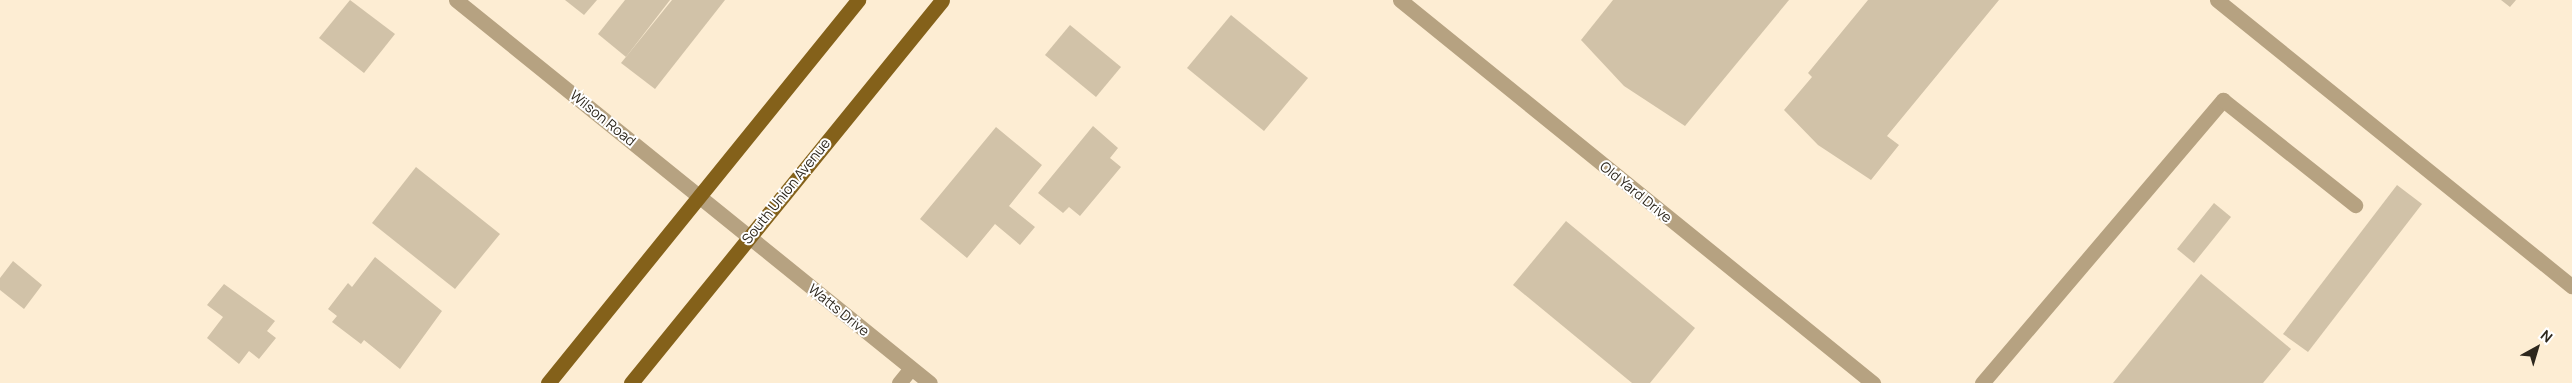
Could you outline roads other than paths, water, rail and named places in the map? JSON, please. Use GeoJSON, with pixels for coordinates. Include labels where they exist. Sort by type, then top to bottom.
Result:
{"type":"FeatureCollection","features":[{"type":"Feature","properties":{"kind":"main road"},"geometry":{"type":"LineString","coordinates":[[548,383],[858,0]]}},
{"type":"Feature","properties":{"kind":"main road","name":"South Union Avenue"},"geometry":{"type":"LineString","coordinates":[[631,383],[942,0]]}},
{"type":"Feature","properties":{"kind":"street","name":"Wilson Road"},"geometry":{"type":"LineString","coordinates":[[456,0],[749,237]]}},
{"type":"Feature","properties":{"kind":"street","name":"Old Yard Drive"},"geometry":{"type":"LineString","coordinates":[[1400,0],[1873,383]]}},
{"type":"Feature","properties":{"kind":"street"},"geometry":{"type":"LineString","coordinates":[[2217,0],[2572,286]]}},
{"type":"Feature","properties":{"kind":"street"},"geometry":{"type":"LineString","coordinates":[[1982,383],[2223,100],[2354,205]]}},
{"type":"Feature","properties":{"kind":"street","name":"Watts Drive"},"geometry":{"type":"LineString","coordinates":[[749,237],[930,383]]}},
{"type":"Feature","properties":{"kind":"street"},"geometry":{"type":"LineString","coordinates":[[899,383],[911,368]]}}]}
